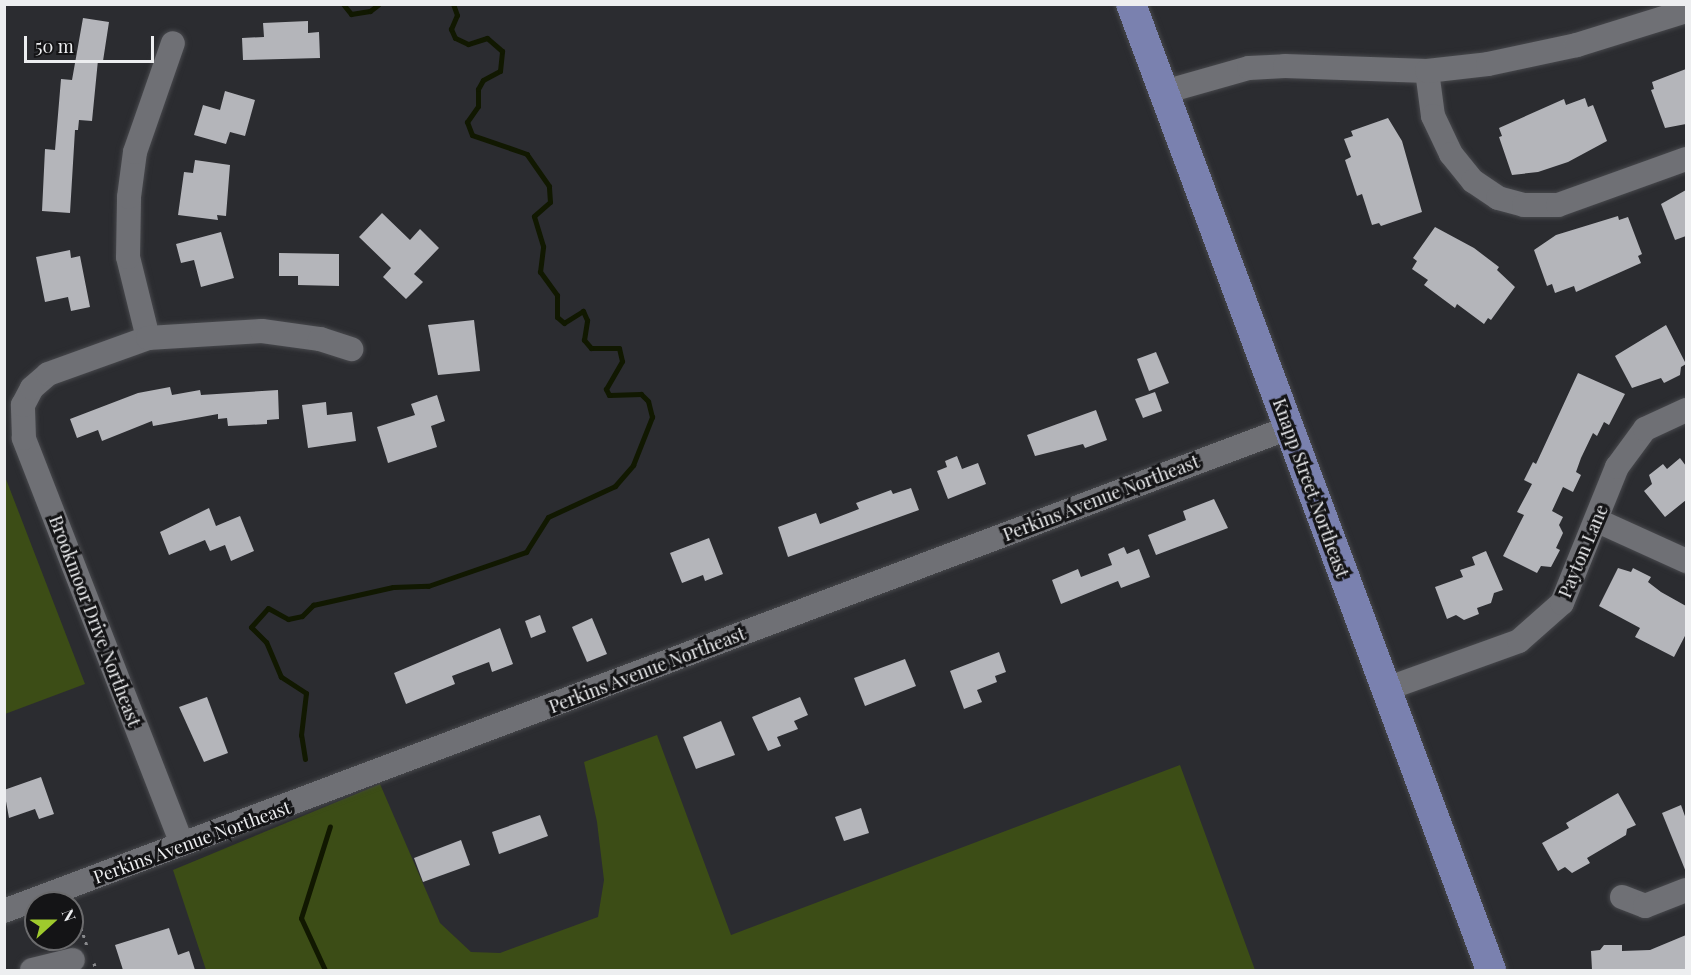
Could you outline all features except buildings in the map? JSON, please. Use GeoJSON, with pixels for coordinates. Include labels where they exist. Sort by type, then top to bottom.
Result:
{"type":"FeatureCollection","features":[{"type":"Feature","properties":{"kind":"main road","name":"Knapp Street Northeast"},"geometry":{"type":"LineString","coordinates":[[1131,4],[1491,970]]}},
{"type":"Feature","properties":{"kind":"street"},"geometry":{"type":"LineString","coordinates":[[1164,92],[1249,68],[1285,66],[1427,71],[1488,64],[1577,45],[1686,11]]}},
{"type":"Feature","properties":{"kind":"street"},"geometry":{"type":"LineString","coordinates":[[172,43],[135,152],[129,197],[128,257],[148,338],[226,330],[262,331],[320,339],[351,349]]}},
{"type":"Feature","properties":{"kind":"street"},"geometry":{"type":"LineString","coordinates":[[1427,71],[1433,116],[1451,154],[1473,181],[1498,198],[1524,205],[1558,205],[1686,159]]}},
{"type":"Feature","properties":{"kind":"street","name":"Brookmoor Drive Northeast"},"geometry":{"type":"LineString","coordinates":[[148,338],[48,374],[27,396],[21,415],[24,438],[182,844]]}},
{"type":"Feature","properties":{"kind":"street","name":"Payton Lane"},"geometry":{"type":"LineString","coordinates":[[1386,689],[1520,641],[1562,603],[1598,521],[1617,466],[1645,429],[1686,410]]}},
{"type":"Feature","properties":{"kind":"street","name":"Perkins Avenue Northeast"},"geometry":{"type":"LineString","coordinates":[[67,891],[182,844],[1288,428]]}},
{"type":"Feature","properties":{"kind":"street"},"geometry":{"type":"LineString","coordinates":[[1598,521],[1686,561]]}},
{"type":"Feature","properties":{"kind":"street"},"geometry":{"type":"LineString","coordinates":[[1622,897],[1645,906],[1686,890]]}},
{"type":"Feature","properties":{"kind":"street","name":"Perkins Avenue Northeast"},"geometry":{"type":"LineString","coordinates":[[4,912],[24,906]]}},
{"type":"Feature","properties":{"kind":"street"},"geometry":{"type":"LineString","coordinates":[[32,970],[80,956]]}},
{"type":"Feature","properties":{"kind":"path"},"geometry":{"type":"LineString","coordinates":[[80,956],[96,970]]}},
{"type":"Feature","properties":{"kind":"green space"},"geometry":{"type":"Polygon","coordinates":[[[4,474],[85,684],[5,714],[4,714],[4,474]]]}},
{"type":"Feature","properties":{"kind":"green space"},"geometry":{"type":"Polygon","coordinates":[[[657,735],[731,935],[1180,765],[1255,970],[206,970],[173,870],[380,784],[440,923],[471,952],[500,953],[598,917],[604,880],[597,822],[584,762],[657,735]]]}},
{"type":"Feature","properties":{"kind":"waterway"},"geometry":{"type":"LineString","coordinates":[[343,4],[351,14],[370,11],[379,4]]}},
{"type":"Feature","properties":{"kind":"waterway"},"geometry":{"type":"LineString","coordinates":[[305,759],[301,735],[306,693],[281,677],[266,642],[251,627],[268,608],[288,619],[302,616],[313,605],[393,587],[428,586],[526,552],[548,517],[615,486],[633,465],[652,417],[648,401],[641,394],[609,395],[606,389],[622,361],[619,348],[591,348],[584,340],[587,320],[583,311],[564,323],[557,317],[557,295],[540,272],[543,246],[534,216],[550,202],[549,186],[527,154],[472,135],[467,122],[478,106],[478,89],[483,80],[500,71],[502,51],[487,38],[468,44],[455,38],[451,29],[457,15],[453,4]]}},
{"type":"Feature","properties":{"kind":"waterway"},"geometry":{"type":"LineString","coordinates":[[325,970],[301,918],[330,826]]}}]}
